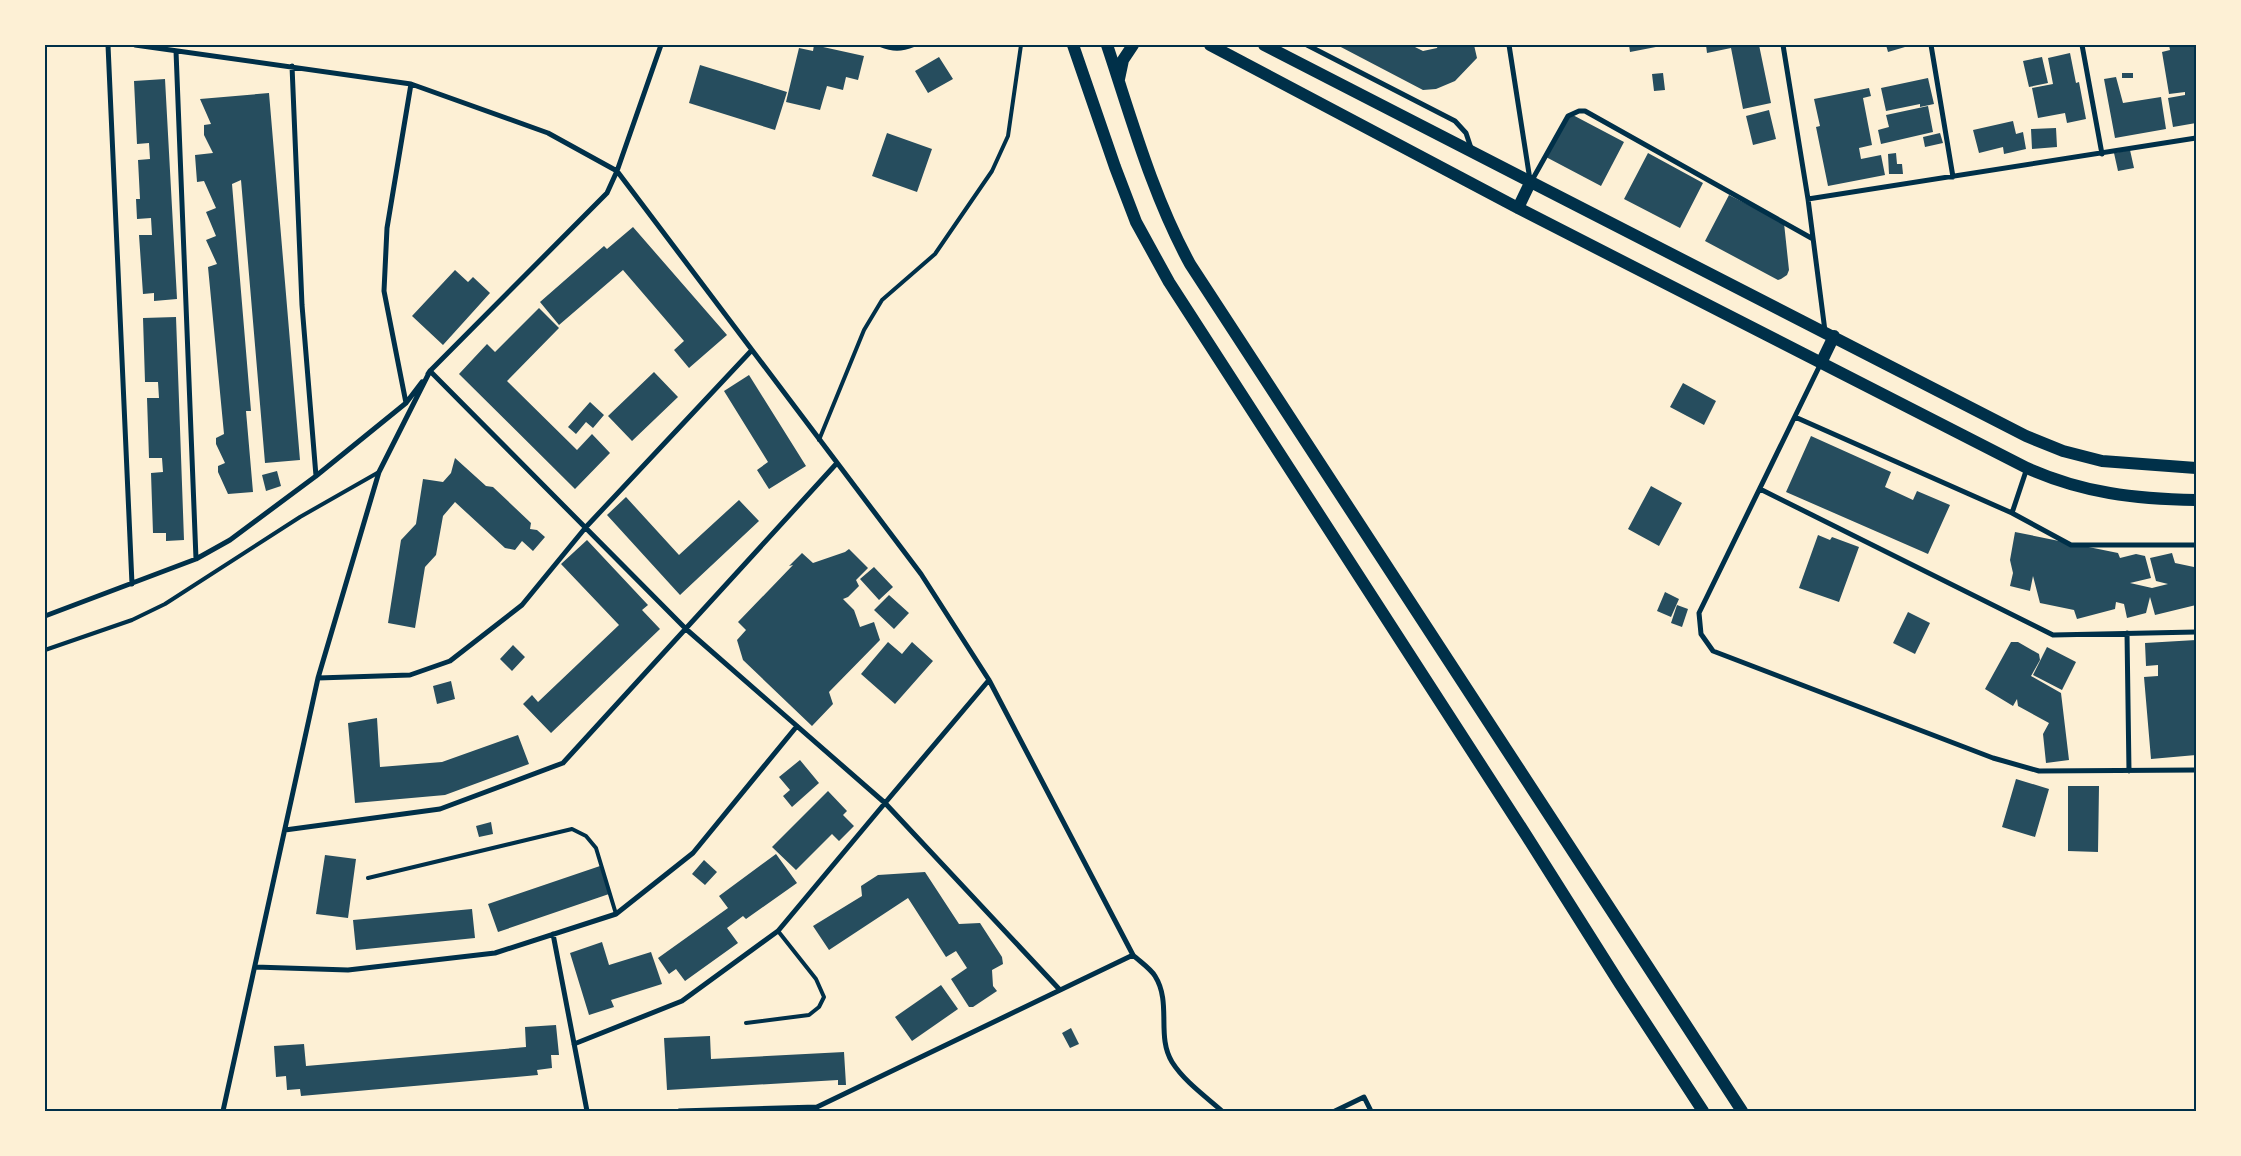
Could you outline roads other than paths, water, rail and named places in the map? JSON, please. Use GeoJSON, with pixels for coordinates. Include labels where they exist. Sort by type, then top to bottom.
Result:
{"type":"FeatureCollection","features":[{"type":"Feature","properties":{"kind":"main road"},"geometry":{"type":"LineString","coordinates":[[1073,45],[1136,222],[1169,282],[1620,984],[1704,1111]]}},
{"type":"Feature","properties":{"kind":"main road"},"geometry":{"type":"LineString","coordinates":[[1107,45],[1151,180],[1170,226],[1190,264],[1742,1111]]}},
{"type":"Feature","properties":{"kind":"main road"},"geometry":{"type":"LineString","coordinates":[[1119,81],[1123,60],[1133,45]]}},
{"type":"Feature","properties":{"kind":"main road"},"geometry":{"type":"LineString","coordinates":[[1210,45],[1518,208],[2044,476],[2094,492],[2138,498],[2196,500]]}},
{"type":"Feature","properties":{"kind":"main road"},"geometry":{"type":"LineString","coordinates":[[1264,45],[2026,436],[2063,451],[2102,461],[2196,468]]}},
{"type":"Feature","properties":{"kind":"main road"},"geometry":{"type":"LineString","coordinates":[[1518,208],[1530,182]]}},
{"type":"Feature","properties":{"kind":"main road"},"geometry":{"type":"LineString","coordinates":[[1821,364],[1830,334]]}},
{"type":"Feature","properties":{"kind":"street"},"geometry":{"type":"LineString","coordinates":[[108,45],[132,584]]}},
{"type":"Feature","properties":{"kind":"street"},"geometry":{"type":"LineString","coordinates":[[135,45],[411,84],[548,133],[617,171],[751,351],[922,574],[989,680],[1133,955],[1154,976],[1164,999],[1164,1034],[1172,1061],[1188,1081],[1222,1111]]}},
{"type":"Feature","properties":{"kind":"street"},"geometry":{"type":"LineString","coordinates":[[45,616],[196,559],[230,540],[316,476],[406,403],[430,371],[607,193],[617,171],[661,45]]}},
{"type":"Feature","properties":{"kind":"street"},"geometry":{"type":"LineString","coordinates":[[1307,45],[1455,121],[1466,133],[1472,151]]}},
{"type":"Feature","properties":{"kind":"street"},"geometry":{"type":"LineString","coordinates":[[1509,45],[1530,182]]}},
{"type":"Feature","properties":{"kind":"street"},"geometry":{"type":"LineString","coordinates":[[1783,45],[1813,239],[1830,334]]}},
{"type":"Feature","properties":{"kind":"street"},"geometry":{"type":"LineString","coordinates":[[1932,45],[1953,177]]}},
{"type":"Feature","properties":{"kind":"street"},"geometry":{"type":"LineString","coordinates":[[2082,45],[2102,154]]}},
{"type":"Feature","properties":{"kind":"street"},"geometry":{"type":"LineString","coordinates":[[176,51],[196,559]]}},
{"type":"Feature","properties":{"kind":"street"},"geometry":{"type":"LineString","coordinates":[[292,66],[302,305],[316,476]]}},
{"type":"Feature","properties":{"kind":"street"},"geometry":{"type":"LineString","coordinates":[[406,403],[384,291],[387,228],[411,84]]}},
{"type":"Feature","properties":{"kind":"street"},"geometry":{"type":"LineString","coordinates":[[1530,182],[1568,116],[1579,110],[1585,111],[1813,239]]}},
{"type":"Feature","properties":{"kind":"street"},"geometry":{"type":"LineString","coordinates":[[1808,199],[2196,138]]}},
{"type":"Feature","properties":{"kind":"street"},"geometry":{"type":"LineString","coordinates":[[318,678],[410,674],[450,661],[522,604],[586,526],[751,351]]}},
{"type":"Feature","properties":{"kind":"street"},"geometry":{"type":"LineString","coordinates":[[1821,364],[1698,613],[1702,634],[1713,651],[1993,758],[2039,771],[2196,770]]}},
{"type":"Feature","properties":{"kind":"street"},"geometry":{"type":"LineString","coordinates":[[223,1111],[318,678],[379,472],[430,371]]}},
{"type":"Feature","properties":{"kind":"street"},"geometry":{"type":"LineString","coordinates":[[430,371],[586,526],[686,629],[885,803],[1060,990]]}},
{"type":"Feature","properties":{"kind":"street"},"geometry":{"type":"LineString","coordinates":[[1795,416],[2012,513],[2071,545],[2196,545]]}},
{"type":"Feature","properties":{"kind":"street"},"geometry":{"type":"LineString","coordinates":[[285,830],[440,809],[563,763],[837,464]]}},
{"type":"Feature","properties":{"kind":"street"},"geometry":{"type":"LineString","coordinates":[[2012,513],[2027,468]]}},
{"type":"Feature","properties":{"kind":"street"},"geometry":{"type":"LineString","coordinates":[[1760,489],[2053,635],[2196,632]]}},
{"type":"Feature","properties":{"kind":"street"},"geometry":{"type":"LineString","coordinates":[[2127,633],[2129,770]]}},
{"type":"Feature","properties":{"kind":"street"},"geometry":{"type":"LineString","coordinates":[[574,1044],[682,1001],[778,931],[989,680]]}},
{"type":"Feature","properties":{"kind":"street"},"geometry":{"type":"LineString","coordinates":[[255,967],[348,970],[495,953],[616,914],[693,853],[797,726]]}},
{"type":"Feature","properties":{"kind":"street"},"geometry":{"type":"LineString","coordinates":[[553,934],[587,1111]]}},
{"type":"Feature","properties":{"kind":"street"},"geometry":{"type":"LineString","coordinates":[[679,1111],[817,1107],[1133,955]]}},
{"type":"Feature","properties":{"kind":"street"},"geometry":{"type":"LineString","coordinates":[[1335,1111],[1364,1097],[1371,1111]]}},
{"type":"Feature","properties":{"kind":"lane"},"geometry":{"type":"LineString","coordinates":[[880,45],[896,49],[914,45]]}},
{"type":"Feature","properties":{"kind":"lane"},"geometry":{"type":"LineString","coordinates":[[819,440],[864,330],[882,300],[935,254],[992,170],[1008,136],[1021,45]]}},
{"type":"Feature","properties":{"kind":"lane"},"geometry":{"type":"LineString","coordinates":[[45,650],[132,620],[165,604],[300,517],[379,472]]}},
{"type":"Feature","properties":{"kind":"lane"},"geometry":{"type":"LineString","coordinates":[[368,878],[572,829],[586,836],[596,848],[616,914]]}},
{"type":"Feature","properties":{"kind":"lane"},"geometry":{"type":"LineString","coordinates":[[746,1023],[809,1015],[819,1007],[824,997],[816,979],[778,931]]}}]}
